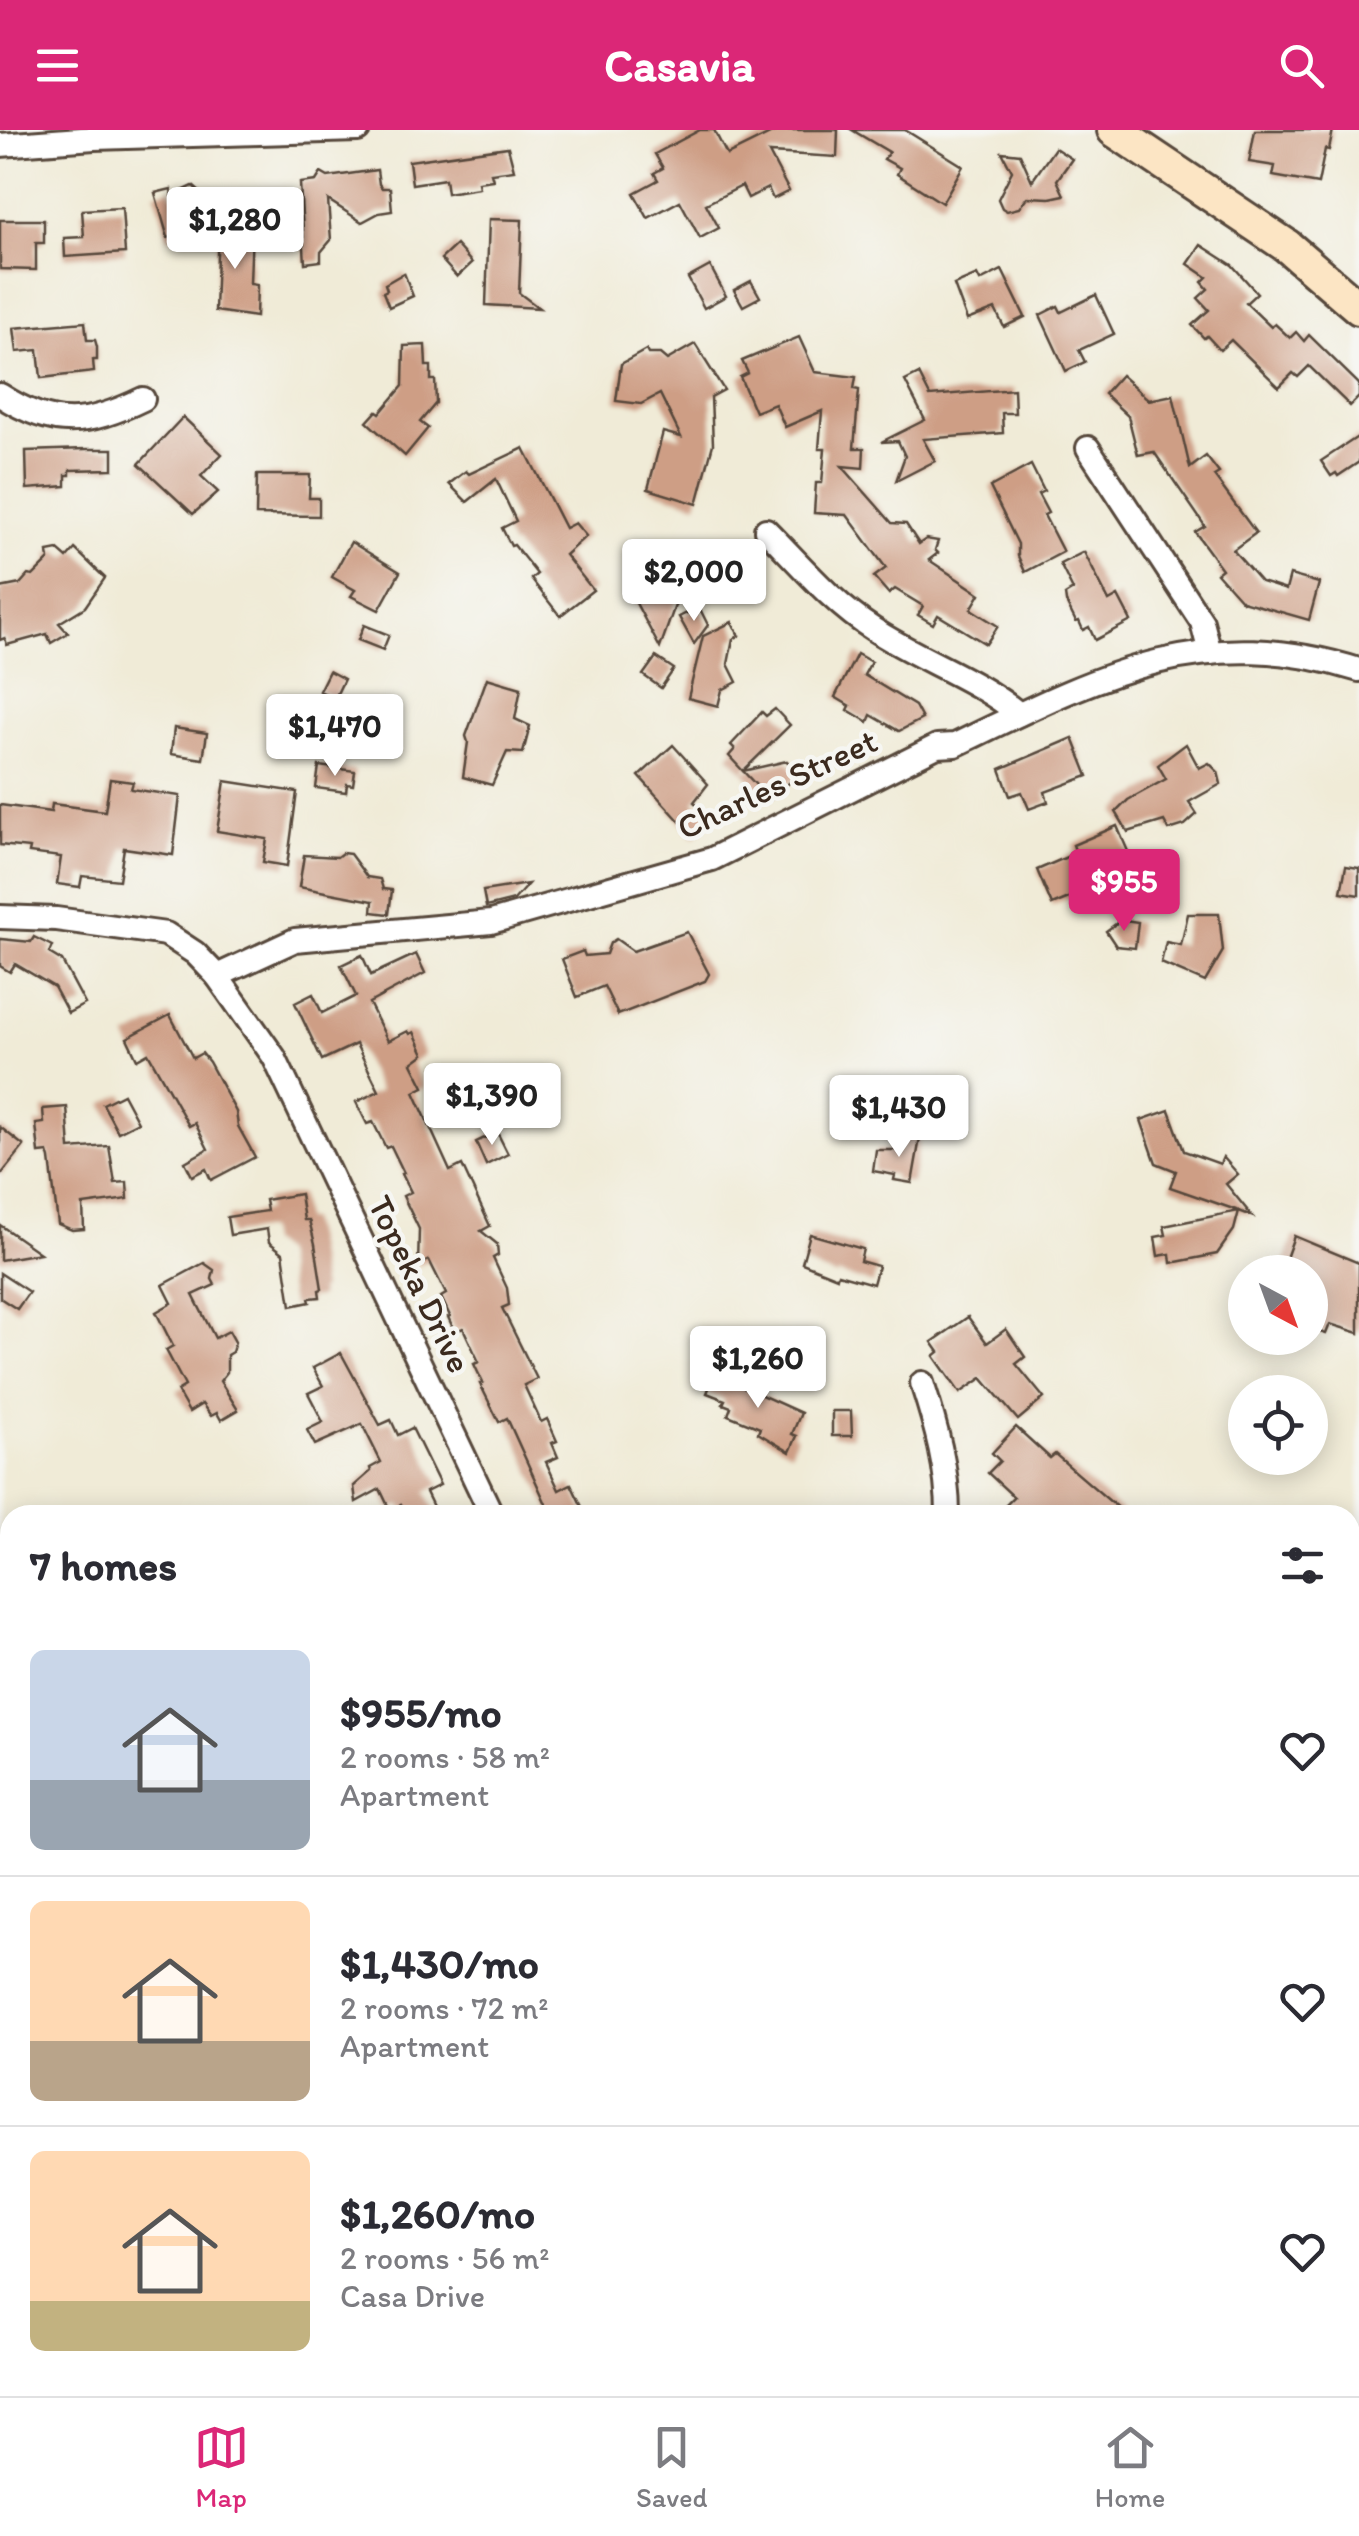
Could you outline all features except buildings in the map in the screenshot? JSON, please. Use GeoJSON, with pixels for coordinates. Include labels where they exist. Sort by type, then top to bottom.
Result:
{"type":"FeatureCollection","features":[{"type":"Feature","properties":{"kind":"main road"},"geometry":{"type":"LineString","coordinates":[[1114,130],[1286,246],[1359,308]]}},
{"type":"Feature","properties":{"kind":"street"},"geometry":{"type":"LineString","coordinates":[[0,145],[94,138],[358,130]]}},
{"type":"Feature","properties":{"kind":"street"},"geometry":{"type":"LineString","coordinates":[[0,396],[28,413],[63,422],[108,416],[143,398]]}},
{"type":"Feature","properties":{"kind":"street"},"geometry":{"type":"LineString","coordinates":[[1088,448],[1202,622],[1210,653]]}},
{"type":"Feature","properties":{"kind":"street"},"geometry":{"type":"LineString","coordinates":[[766,530],[840,606],[868,626],[997,696],[1019,714]]}},
{"type":"Feature","properties":{"kind":"street","name":"Charles Street"},"geometry":{"type":"LineString","coordinates":[[217,976],[295,940],[491,922],[712,860],[938,746],[955,745],[1122,669],[1171,656],[1210,653],[1292,656],[1359,670]]}},
{"type":"Feature","properties":{"kind":"street","name":"Topeka Drive"},"geometry":{"type":"LineString","coordinates":[[0,917],[56,919],[166,934],[196,954],[217,976],[274,1058],[487,1505]]}},
{"type":"Feature","properties":{"kind":"street"},"geometry":{"type":"LineString","coordinates":[[922,1382],[941,1450],[948,1505]]}}]}
